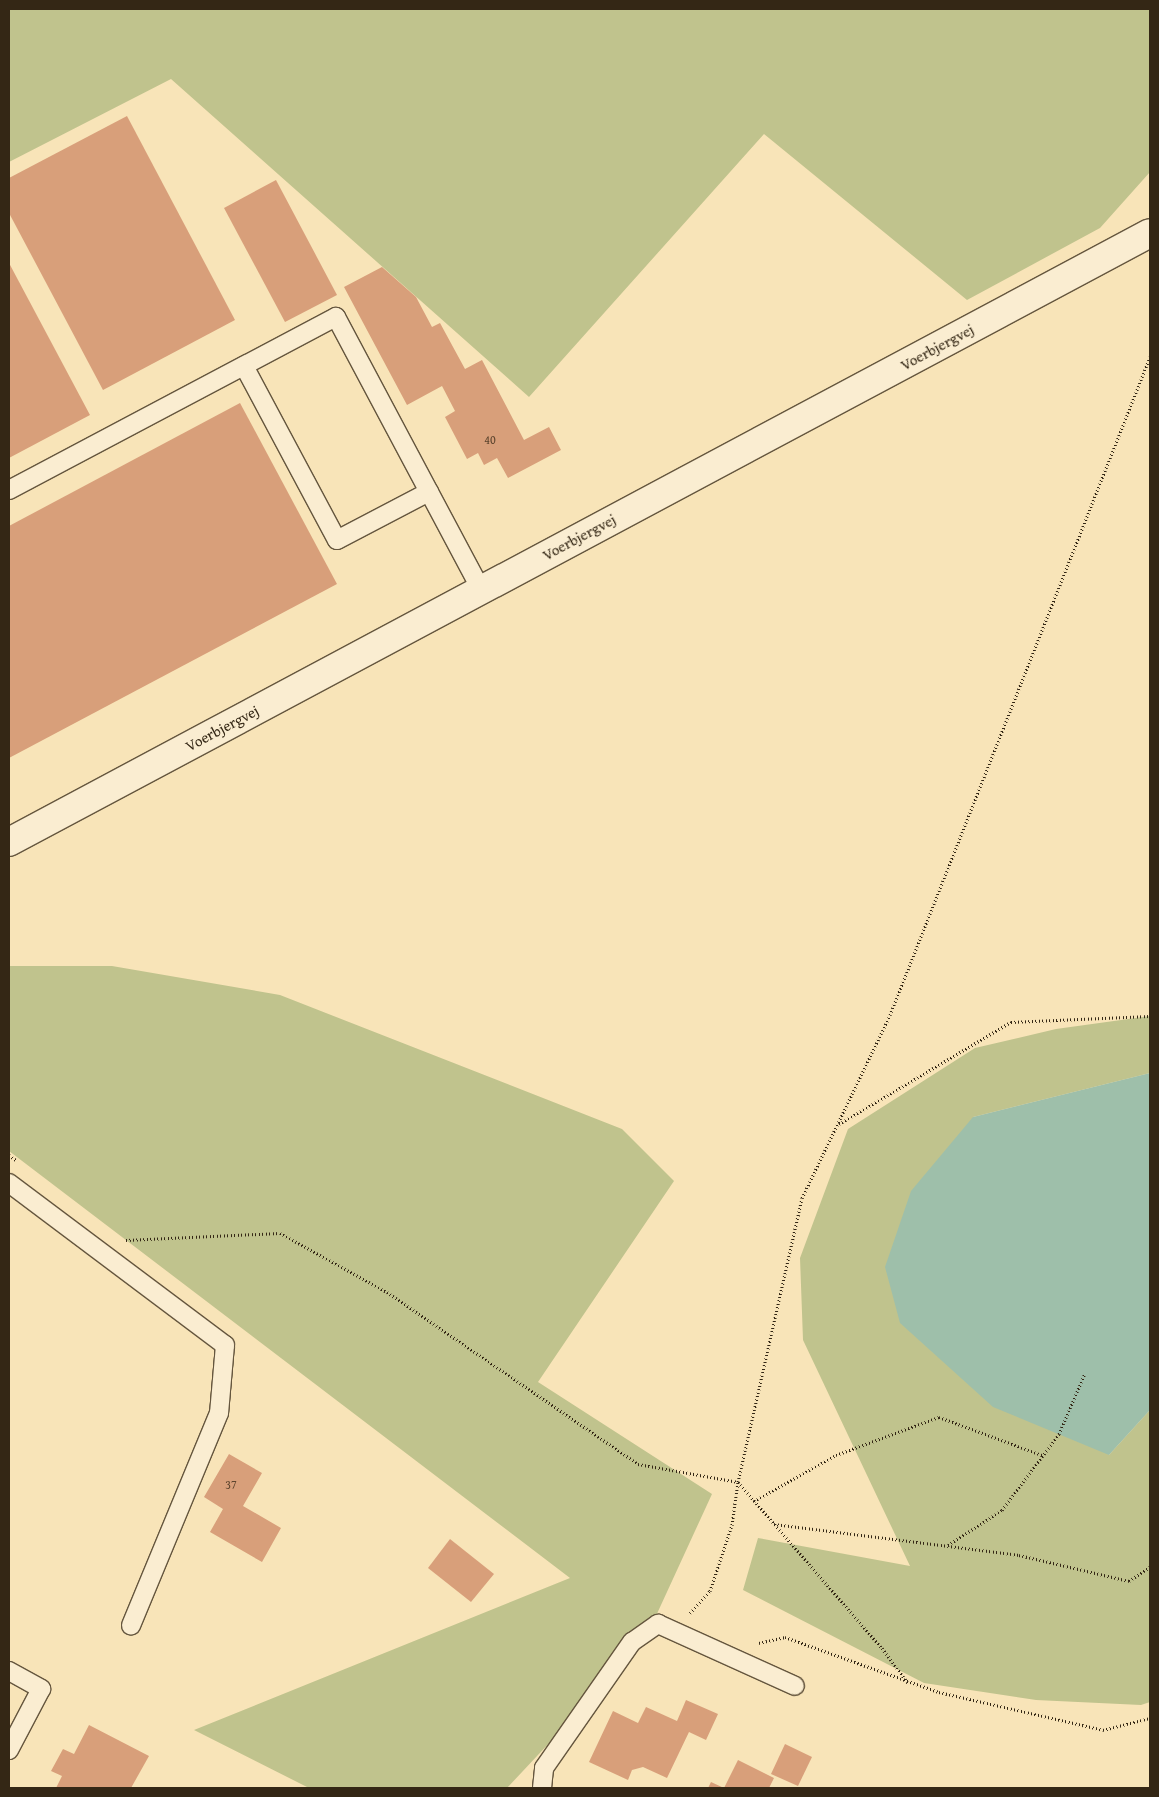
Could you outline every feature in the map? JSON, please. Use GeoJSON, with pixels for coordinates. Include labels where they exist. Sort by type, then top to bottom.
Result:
{"type":"FeatureCollection","features":[{"type":"Feature","properties":{"kind":"street","name":"Voerbjergvej"},"geometry":{"type":"LineString","coordinates":[[9,842],[1150,233]]}},
{"type":"Feature","properties":{"kind":"lane"},"geometry":{"type":"LineString","coordinates":[[9,490],[336,317],[481,590]]}},
{"type":"Feature","properties":{"kind":"lane"},"geometry":{"type":"LineString","coordinates":[[244,366],[337,540],[429,492]]}},
{"type":"Feature","properties":{"kind":"lane"},"geometry":{"type":"LineString","coordinates":[[9,1183],[226,1345],[219,1413],[131,1625]]}},
{"type":"Feature","properties":{"kind":"lane"},"geometry":{"type":"LineString","coordinates":[[542,1788],[544,1768],[632,1642],[658,1624],[796,1686]]}},
{"type":"Feature","properties":{"kind":"lane"},"geometry":{"type":"LineString","coordinates":[[9,1671],[41,1688],[9,1750]]}},
{"type":"Feature","properties":{"kind":"path"},"geometry":{"type":"LineString","coordinates":[[677,1633],[684,1619],[710,1591],[732,1525],[738,1482],[802,1198],[890,1015],[1150,358]]}},
{"type":"Feature","properties":{"kind":"path"},"geometry":{"type":"LineString","coordinates":[[837,1125],[1011,1022],[1150,1016]]}},
{"type":"Feature","properties":{"kind":"path"},"geometry":{"type":"LineString","coordinates":[[9,1155],[24,1166]]}},
{"type":"Feature","properties":{"kind":"path"},"geometry":{"type":"LineString","coordinates":[[118,1235],[126,1241],[280,1232],[387,1292],[638,1464],[738,1482],[882,1648],[908,1683]]}},
{"type":"Feature","properties":{"kind":"path"},"geometry":{"type":"LineString","coordinates":[[948,1545],[1002,1510],[1059,1434],[1085,1373]]}},
{"type":"Feature","properties":{"kind":"path"},"geometry":{"type":"LineString","coordinates":[[754,1501],[836,1455],[939,1417],[1042,1455]]}},
{"type":"Feature","properties":{"kind":"path"},"geometry":{"type":"LineString","coordinates":[[774,1524],[1020,1555],[1129,1581],[1150,1567]]}},
{"type":"Feature","properties":{"kind":"path"},"geometry":{"type":"LineString","coordinates":[[752,1644],[785,1637],[908,1683],[1103,1730],[1150,1718]]}},
{"type":"Feature","properties":{"kind":"green space"},"geometry":{"type":"Polygon","coordinates":[[[9,9],[1150,9],[1150,172],[1100,228],[967,300],[764,134],[529,397],[171,79],[9,162],[9,9]]]}},
{"type":"Feature","properties":{"kind":"green space"},"geometry":{"type":"Polygon","coordinates":[[[9,966],[112,966],[280,995],[622,1129],[674,1181],[538,1382],[712,1494],[644,1642],[507,1788],[309,1788],[194,1730],[570,1578],[9,1151],[9,966]]]}},
{"type":"Feature","properties":{"kind":"green space"},"geometry":{"type":"Polygon","coordinates":[[[1150,1016],[1150,1073],[973,1117],[1109,1455],[1150,1410],[1150,1702],[1141,1705],[1036,1700],[924,1683],[743,1590],[758,1538],[910,1566],[803,1340],[800,1258],[848,1129],[975,1048],[1056,1029],[1150,1016]]]}},
{"type":"Feature","properties":{"kind":"shaded area"},"geometry":{"type":"Polygon","coordinates":[[[1150,1073],[1150,1410],[1109,1455],[993,1407],[900,1323],[885,1267],[911,1191],[973,1117],[1150,1073]]]}},
{"type":"Feature","properties":{"kind":"building"},"geometry":{"type":"Polygon","coordinates":[[[127,116],[235,320],[103,390],[9,213],[9,178],[127,116]]]}},
{"type":"Feature","properties":{"kind":"building"},"geometry":{"type":"Polygon","coordinates":[[[276,180],[337,295],[285,322],[224,208],[276,180]]]}},
{"type":"Feature","properties":{"kind":"building"},"geometry":{"type":"Polygon","coordinates":[[[9,263],[90,415],[9,458],[9,263]]]}},
{"type":"Feature","properties":{"kind":"building"},"geometry":{"type":"Polygon","coordinates":[[[382,267],[416,297],[432,327],[440,323],[465,369],[482,360],[524,440],[549,427],[561,450],[508,478],[497,458],[484,465],[478,453],[467,459],[445,417],[455,411],[442,386],[407,405],[344,287],[382,267]]]}},
{"type":"Feature","properties":{"kind":"building"},"geometry":{"type":"Polygon","coordinates":[[[240,403],[337,584],[9,758],[9,526],[240,403]]]}},
{"type":"Feature","properties":{"kind":"building"},"geometry":{"type":"Polygon","coordinates":[[[229,1454],[262,1473],[243,1506],[281,1528],[262,1562],[210,1532],[223,1509],[204,1497],[229,1454]]]}},
{"type":"Feature","properties":{"kind":"building"},"geometry":{"type":"Polygon","coordinates":[[[450,1539],[494,1574],[471,1602],[428,1568],[450,1539]]]}},
{"type":"Feature","properties":{"kind":"building"},"geometry":{"type":"Polygon","coordinates":[[[686,1700],[718,1714],[706,1740],[689,1732],[667,1778],[643,1767],[632,1770],[628,1780],[589,1762],[613,1711],[638,1723],[646,1707],[677,1721],[686,1700]]]}},
{"type":"Feature","properties":{"kind":"building"},"geometry":{"type":"Polygon","coordinates":[[[89,1725],[149,1756],[131,1788],[56,1788],[62,1776],[51,1771],[63,1749],[74,1754],[89,1725]]]}},
{"type":"Feature","properties":{"kind":"building"},"geometry":{"type":"Polygon","coordinates":[[[785,1744],[812,1757],[798,1786],[771,1774],[785,1744]]]}},
{"type":"Feature","properties":{"kind":"building"},"geometry":{"type":"Polygon","coordinates":[[[738,1760],[774,1778],[769,1788],[724,1788],[738,1760]]]}},
{"type":"Feature","properties":{"kind":"building"},"geometry":{"type":"Polygon","coordinates":[[[711,1782],[724,1788],[708,1788],[711,1782]]]}}]}
